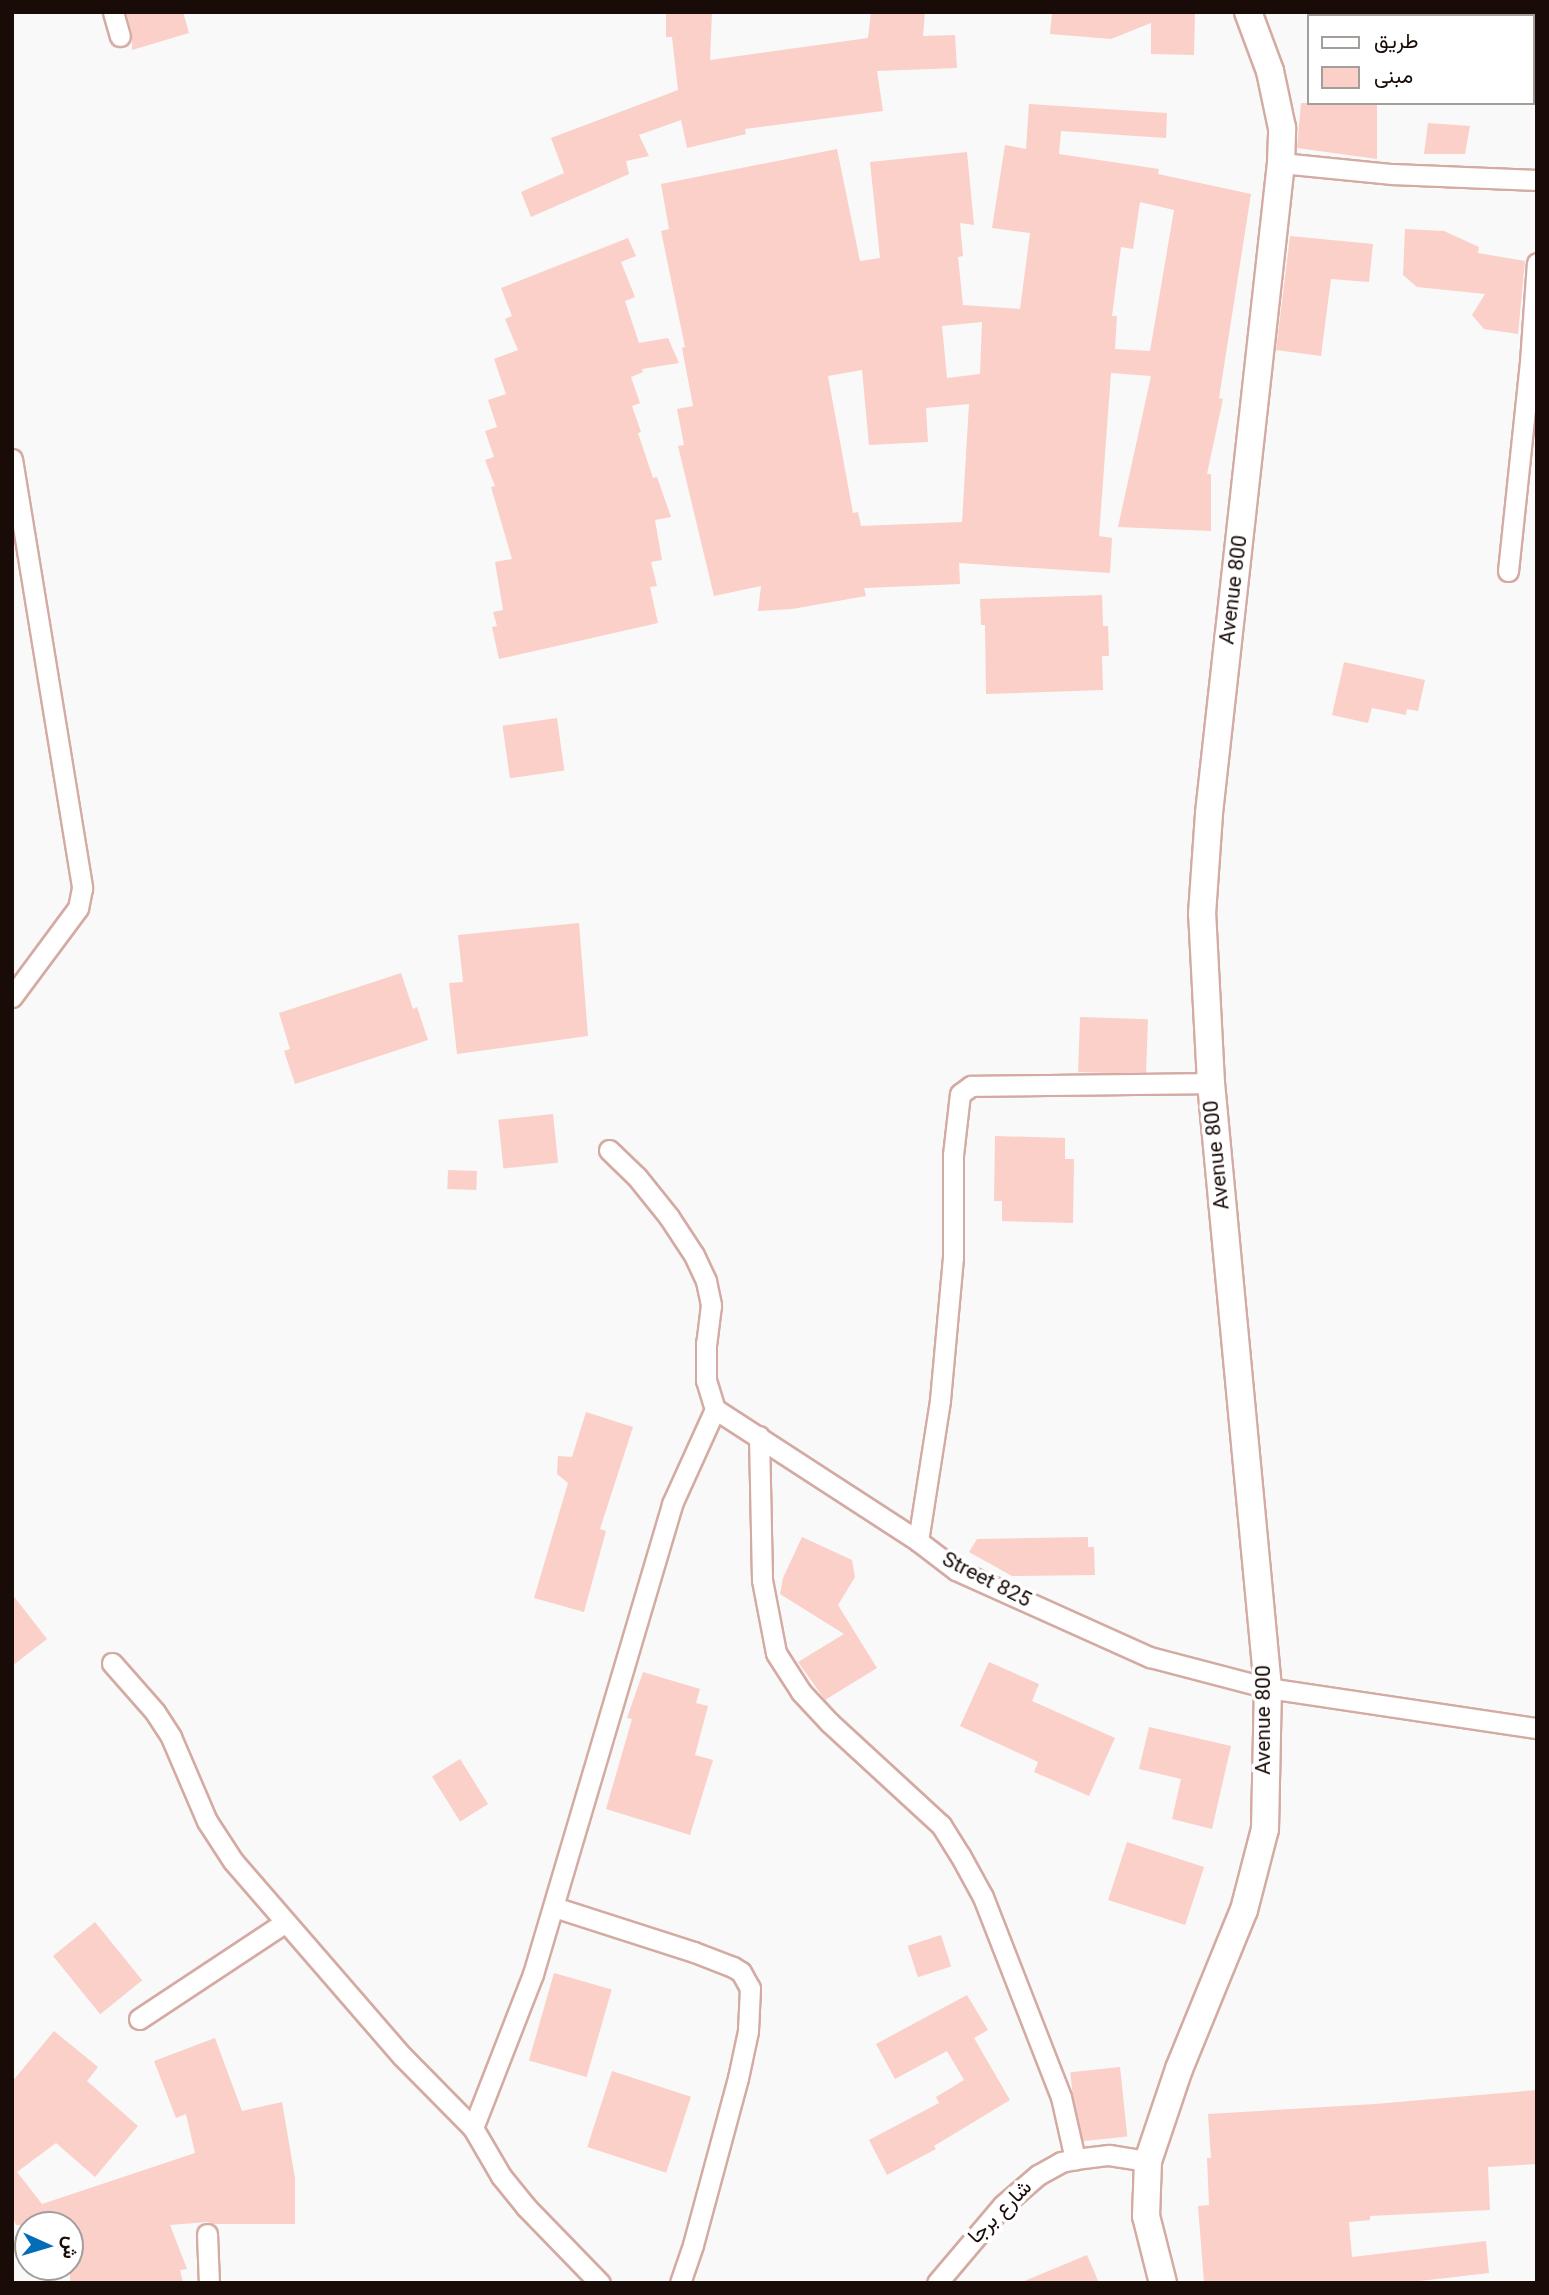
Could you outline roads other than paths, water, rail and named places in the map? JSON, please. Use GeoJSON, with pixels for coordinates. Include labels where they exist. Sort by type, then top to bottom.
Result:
{"type":"FeatureCollection","features":[{"type":"Feature","properties":{"kind":"main road","name":"Avenue 800"},"geometry":{"type":"LineString","coordinates":[[1163,2283],[1146,2216],[1148,2161],[1179,2069],[1244,1910],[1265,1829],[1268,1688],[1211,1083],[1202,914],[1209,813],[1276,225],[1282,128],[1270,71],[1248,12]]}},
{"type":"Feature","properties":{"kind":"street"},"geometry":{"type":"LineString","coordinates":[[113,12],[120,36]]}},
{"type":"Feature","properties":{"kind":"street"},"geometry":{"type":"LineString","coordinates":[[1280,163],[1392,174],[1537,180]]}},
{"type":"Feature","properties":{"kind":"street"},"geometry":{"type":"LineString","coordinates":[[1508,571],[1530,362],[1537,263]]}},
{"type":"Feature","properties":{"kind":"street"},"geometry":{"type":"LineString","coordinates":[[12,459],[82,888],[78,908],[12,997]]}},
{"type":"Feature","properties":{"kind":"street"},"geometry":{"type":"LineString","coordinates":[[918,1541],[940,1400],[953,1257],[953,1155],[960,1094],[971,1086],[1211,1083]]}},
{"type":"Feature","properties":{"kind":"street"},"geometry":{"type":"LineString","coordinates":[[472,2128],[533,1973],[671,1504],[715,1409],[706,1380],[706,1343],[711,1305],[706,1282],[694,1255],[668,1217],[637,1177],[609,1150]]}},
{"type":"Feature","properties":{"kind":"street","name":"Street 825"},"geometry":{"type":"LineString","coordinates":[[715,1409],[918,1541],[956,1570],[1150,1657],[1268,1688],[1537,1728]]}},
{"type":"Feature","properties":{"kind":"street"},"geometry":{"type":"LineString","coordinates":[[759,1436],[762,1580],[776,1653],[801,1692],[839,1731],[941,1825],[960,1855],[983,1897],[1061,2097],[1075,2160]]}},
{"type":"Feature","properties":{"kind":"street"},"geometry":{"type":"LineString","coordinates":[[112,1663],[155,1712],[171,1737],[216,1838],[284,1923],[402,2056],[472,2128],[502,2176],[526,2207],[600,2283]]}},
{"type":"Feature","properties":{"kind":"street"},"geometry":{"type":"LineString","coordinates":[[554,1907],[733,1967],[741,1972],[750,1988],[748,2031],[738,2078],[693,2245],[680,2283]]}},
{"type":"Feature","properties":{"kind":"street"},"geometry":{"type":"LineString","coordinates":[[139,2019],[284,1923]]}},
{"type":"Feature","properties":{"kind":"street","name":"شارع برجا"},"geometry":{"type":"LineString","coordinates":[[937,2283],[1003,2205],[1038,2175],[1061,2162],[1109,2155],[1148,2161]]}},
{"type":"Feature","properties":{"kind":"street"},"geometry":{"type":"LineString","coordinates":[[207,2234],[209,2283]]}}]}
